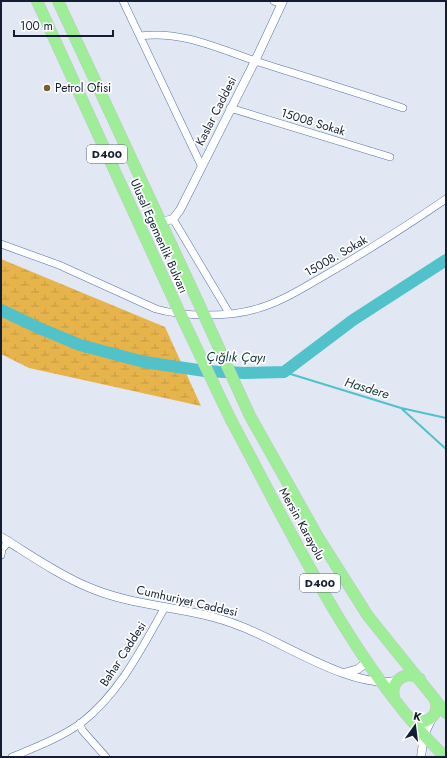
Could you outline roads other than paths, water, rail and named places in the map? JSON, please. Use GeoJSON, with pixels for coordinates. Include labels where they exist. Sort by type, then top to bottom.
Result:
{"type":"FeatureCollection","features":[{"type":"Feature","properties":{"kind":"highway","name":"Ulusal Egemenlik Bulvarı"},"geometry":{"type":"LineString","coordinates":[[37,1],[176,307]]}},
{"type":"Feature","properties":{"kind":"highway","name":"Ulusal Egemenlik Bulvarı"},"geometry":{"type":"LineString","coordinates":[[58,1],[198,302]]}},
{"type":"Feature","properties":{"kind":"highway","name":"Mersin Karayolu"},"geometry":{"type":"LineString","coordinates":[[198,302],[250,416],[318,537],[368,616],[446,713]]}},
{"type":"Feature","properties":{"kind":"highway","name":"Mersin Karayolu"},"geometry":{"type":"LineString","coordinates":[[176,307],[231,420],[330,601],[367,662],[385,688],[408,717],[445,757]]}},
{"type":"Feature","properties":{"kind":"highway"},"geometry":{"type":"LineString","coordinates":[[385,688],[393,686],[396,681],[405,676],[411,675],[420,680]]}},
{"type":"Feature","properties":{"kind":"highway"},"geometry":{"type":"LineString","coordinates":[[408,717],[417,722],[427,721],[432,718],[437,709],[435,699]]}},
{"type":"Feature","properties":{"kind":"street"},"geometry":{"type":"LineString","coordinates":[[123,1],[201,166]]}},
{"type":"Feature","properties":{"kind":"street","name":"Kaslar Caddesi"},"geometry":{"type":"LineString","coordinates":[[173,219],[180,210],[255,61],[279,2]]}},
{"type":"Feature","properties":{"kind":"street"},"geometry":{"type":"LineString","coordinates":[[140,36],[157,34],[185,39],[226,50],[255,61],[403,108]]}},
{"type":"Feature","properties":{"kind":"street","name":"15008 Sokak"},"geometry":{"type":"LineString","coordinates":[[230,108],[390,157]]}},
{"type":"Feature","properties":{"kind":"street","name":"15008. Sokak"},"geometry":{"type":"LineString","coordinates":[[1,244],[59,265],[156,309],[178,313],[229,313],[258,309],[294,292],[359,256],[446,200]]}},
{"type":"Feature","properties":{"kind":"street"},"geometry":{"type":"LineString","coordinates":[[160,222],[173,219],[229,313]]}},
{"type":"Feature","properties":{"kind":"street","name":"Cumhuriyet Caddesi"},"geometry":{"type":"LineString","coordinates":[[1,537],[87,587],[122,599],[165,607],[240,626],[344,673],[385,688],[396,681]]}},
{"type":"Feature","properties":{"kind":"street"},"geometry":{"type":"LineString","coordinates":[[1,555],[2,549],[9,541]]}},
{"type":"Feature","properties":{"kind":"street","name":"Bahar Caddesi"},"geometry":{"type":"LineString","coordinates":[[12,757],[51,741],[80,723],[115,689],[165,607]]}},
{"type":"Feature","properties":{"kind":"street"},"geometry":{"type":"LineString","coordinates":[[344,673],[358,669],[367,662]]}},
{"type":"Feature","properties":{"kind":"street"},"geometry":{"type":"LineString","coordinates":[[421,757],[424,735],[432,718]]}},
{"type":"Feature","properties":{"kind":"street"},"geometry":{"type":"LineString","coordinates":[[80,723],[82,730],[106,757]]}},
{"type":"Feature","properties":{"kind":"waterway","name":"Çığlık Çayı"},"geometry":{"type":"LineString","coordinates":[[1,310],[80,345],[144,362],[205,371],[244,373],[284,372],[353,320],[446,260]]}},
{"type":"Feature","properties":{"kind":"waterway","name":"Hasdere"},"geometry":{"type":"LineString","coordinates":[[284,372],[401,408],[446,418]]}},
{"type":"Feature","properties":{"kind":"waterway"},"geometry":{"type":"LineString","coordinates":[[402,409],[446,449]]}},
{"type":"Feature","properties":{"kind":"place","name":"Petrol Ofisi"},"geometry":{"type":"Point","coordinates":[47,88]}}]}
